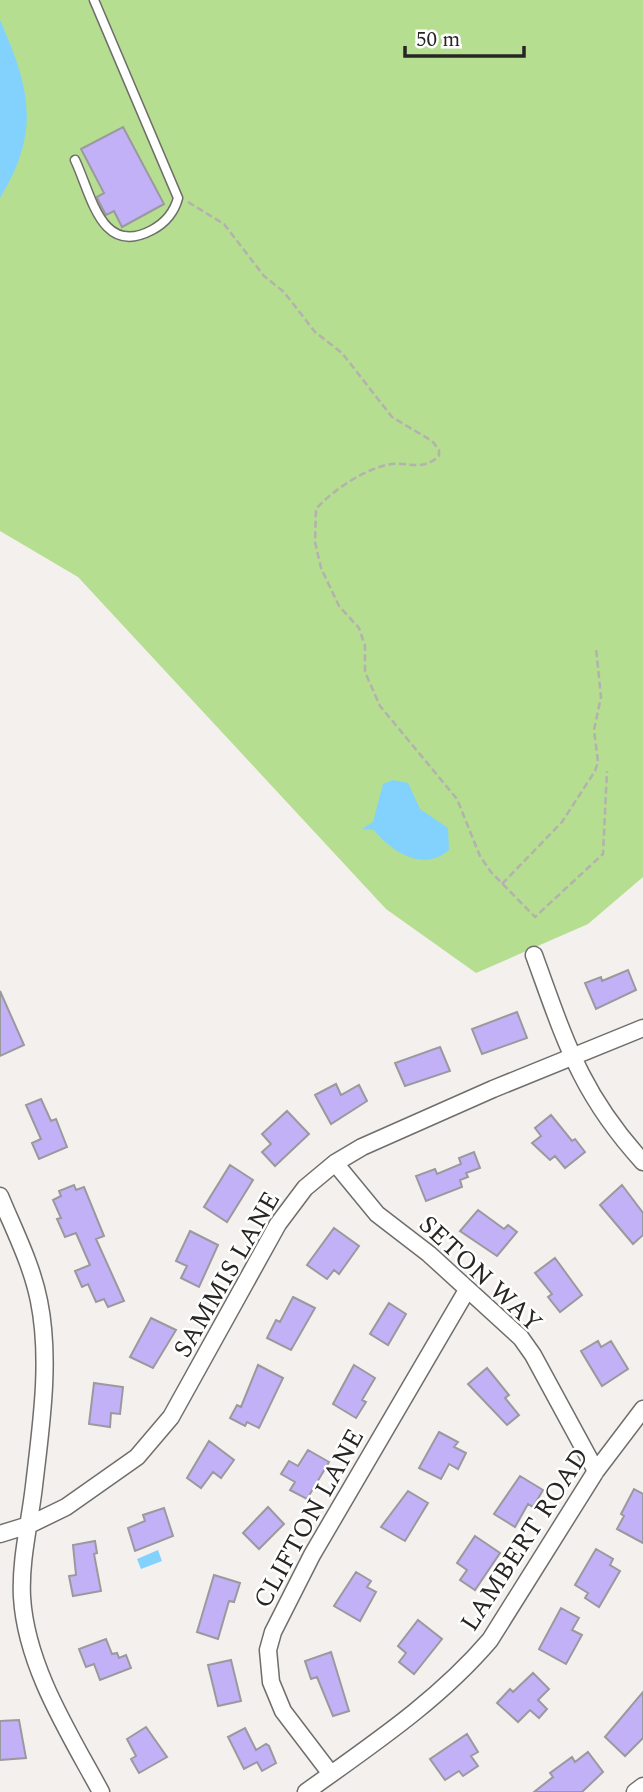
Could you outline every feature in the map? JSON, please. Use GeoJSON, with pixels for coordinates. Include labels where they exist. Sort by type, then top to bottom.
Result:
{"type":"FeatureCollection","features":[{"type":"Feature","properties":{"kind":"street"},"geometry":{"type":"LineString","coordinates":[[534,955],[571,1057],[602,1113],[643,1162]]}},
{"type":"Feature","properties":{"kind":"street","name":"SAMMIS LANE"},"geometry":{"type":"LineString","coordinates":[[0,1534],[29,1525],[103,1484],[137,1457],[171,1417],[278,1224],[305,1188],[335,1163],[362,1147],[643,1028]]}},
{"type":"Feature","properties":{"kind":"street","name":"SETON WAY"},"geometry":{"type":"LineString","coordinates":[[335,1163],[377,1214],[429,1254],[521,1338],[533,1355],[596,1471]]}},
{"type":"Feature","properties":{"kind":"street"},"geometry":{"type":"LineString","coordinates":[[0,1196],[39,1299],[43,1331],[42,1418],[22,1597],[30,1638],[70,1735],[101,1792]]}},
{"type":"Feature","properties":{"kind":"street","name":"CLIFTON LANE"},"geometry":{"type":"LineString","coordinates":[[331,1774],[279,1702],[271,1682],[268,1650],[273,1632],[312,1555],[467,1290]]}},
{"type":"Feature","properties":{"kind":"street","name":"LAMBERT ROAD"},"geometry":{"type":"LineString","coordinates":[[306,1792],[427,1703],[477,1655],[490,1640],[596,1471],[643,1409]]}},
{"type":"Feature","properties":{"kind":"street"},"geometry":{"type":"LineString","coordinates":[[635,1792],[643,1786]]}},
{"type":"Feature","properties":{"kind":"lane"},"geometry":{"type":"LineString","coordinates":[[75,160],[103,222],[112,234],[124,240],[143,235],[161,225],[176,208],[178,198],[94,0]]}},
{"type":"Feature","properties":{"kind":"path"},"geometry":{"type":"LineString","coordinates":[[178,198],[225,224],[264,276],[284,292],[315,332],[342,353],[392,417],[432,441],[439,450],[439,456],[431,463],[410,467],[386,465],[335,491],[316,509],[315,542],[329,589],[339,606],[359,628],[365,646],[365,672],[380,706],[457,799],[480,856],[502,884],[535,917],[603,854],[607,771]]}},
{"type":"Feature","properties":{"kind":"path"},"geometry":{"type":"LineString","coordinates":[[502,884],[562,822],[595,771],[598,762],[594,730],[601,697],[596,648]]}},
{"type":"Feature","properties":{"kind":"green space"},"geometry":{"type":"Polygon","coordinates":[[[0,0],[643,0],[643,877],[588,924],[476,973],[386,909],[78,577],[0,531],[0,0]]]}},
{"type":"Feature","properties":{"kind":"water"},"geometry":{"type":"Polygon","coordinates":[[[0,20],[18,67],[27,109],[22,151],[0,198],[0,20]]]}},
{"type":"Feature","properties":{"kind":"water"},"geometry":{"type":"Polygon","coordinates":[[[393,780],[408,783],[420,809],[448,828],[449,850],[439,857],[429,860],[408,856],[398,852],[374,830],[362,829],[373,822],[383,784],[393,780]]]}},
{"type":"Feature","properties":{"kind":"water"},"geometry":{"type":"Polygon","coordinates":[[[158,1550],[162,1561],[141,1569],[137,1559],[158,1550]]]}},
{"type":"Feature","properties":{"kind":"building"},"geometry":{"type":"Polygon","coordinates":[[[123,127],[164,204],[122,227],[114,211],[106,215],[99,202],[97,197],[104,193],[81,149],[123,127]]]}},
{"type":"Feature","properties":{"kind":"building"},"geometry":{"type":"Polygon","coordinates":[[[628,970],[636,990],[596,1009],[585,983],[601,977],[602,981],[628,970]]]}},
{"type":"Feature","properties":{"kind":"building"},"geometry":{"type":"Polygon","coordinates":[[[0,991],[24,1045],[0,1056],[0,991]]]}},
{"type":"Feature","properties":{"kind":"building"},"geometry":{"type":"Polygon","coordinates":[[[517,1012],[527,1038],[482,1054],[472,1029],[517,1012]]]}},
{"type":"Feature","properties":{"kind":"building"},"geometry":{"type":"Polygon","coordinates":[[[440,1047],[450,1071],[405,1086],[395,1063],[440,1047]]]}},
{"type":"Feature","properties":{"kind":"building"},"geometry":{"type":"Polygon","coordinates":[[[336,1084],[341,1095],[359,1085],[367,1101],[331,1124],[315,1095],[336,1084]]]}},
{"type":"Feature","properties":{"kind":"building"},"geometry":{"type":"Polygon","coordinates":[[[41,1099],[51,1121],[56,1119],[67,1147],[39,1159],[32,1143],[41,1139],[26,1105],[41,1099]]]}},
{"type":"Feature","properties":{"kind":"building"},"geometry":{"type":"Polygon","coordinates":[[[287,1111],[309,1134],[275,1166],[262,1152],[271,1144],[262,1134],[287,1111]]]}},
{"type":"Feature","properties":{"kind":"building"},"geometry":{"type":"Polygon","coordinates":[[[551,1115],[572,1141],[575,1139],[585,1152],[565,1168],[555,1156],[550,1160],[532,1143],[541,1136],[535,1128],[551,1115]]]}},
{"type":"Feature","properties":{"kind":"building"},"geometry":{"type":"Polygon","coordinates":[[[474,1152],[480,1168],[466,1173],[468,1177],[460,1180],[462,1187],[426,1201],[416,1176],[435,1169],[437,1174],[461,1164],[459,1158],[474,1152]]]}},
{"type":"Feature","properties":{"kind":"building"},"geometry":{"type":"Polygon","coordinates":[[[230,1165],[253,1180],[227,1222],[204,1207],[230,1165]]]}},
{"type":"Feature","properties":{"kind":"building"},"geometry":{"type":"Polygon","coordinates":[[[74,1185],[76,1190],[84,1187],[104,1236],[96,1239],[124,1301],[108,1307],[104,1299],[96,1302],[88,1284],[82,1287],[75,1271],[90,1265],[76,1233],[65,1237],[57,1219],[61,1218],[53,1200],[61,1196],[59,1191],[74,1185]]]}},
{"type":"Feature","properties":{"kind":"building"},"geometry":{"type":"Polygon","coordinates":[[[622,1185],[643,1213],[643,1235],[633,1244],[600,1205],[622,1185]]]}},
{"type":"Feature","properties":{"kind":"building"},"geometry":{"type":"Polygon","coordinates":[[[478,1210],[504,1229],[508,1225],[517,1232],[497,1256],[460,1231],[478,1210]]]}},
{"type":"Feature","properties":{"kind":"building"},"geometry":{"type":"Polygon","coordinates":[[[334,1228],[359,1246],[339,1274],[334,1270],[327,1279],[307,1265],[334,1228]]]}},
{"type":"Feature","properties":{"kind":"building"},"geometry":{"type":"Polygon","coordinates":[[[190,1231],[218,1245],[199,1287],[181,1278],[187,1266],[176,1261],[190,1231]]]}},
{"type":"Feature","properties":{"kind":"building"},"geometry":{"type":"Polygon","coordinates":[[[555,1258],[582,1295],[560,1312],[548,1297],[552,1294],[535,1273],[555,1258]]]}},
{"type":"Feature","properties":{"kind":"building"},"geometry":{"type":"Polygon","coordinates":[[[293,1297],[315,1308],[291,1350],[267,1338],[276,1320],[280,1322],[293,1297]]]}},
{"type":"Feature","properties":{"kind":"building"},"geometry":{"type":"Polygon","coordinates":[[[389,1303],[406,1314],[388,1345],[370,1334],[389,1303]]]}},
{"type":"Feature","properties":{"kind":"building"},"geometry":{"type":"Polygon","coordinates":[[[151,1318],[176,1330],[153,1368],[130,1357],[151,1318]]]}},
{"type":"Feature","properties":{"kind":"building"},"geometry":{"type":"Polygon","coordinates":[[[598,1341],[601,1347],[611,1341],[628,1369],[602,1386],[581,1351],[598,1341]]]}},
{"type":"Feature","properties":{"kind":"building"},"geometry":{"type":"Polygon","coordinates":[[[258,1365],[283,1378],[259,1428],[247,1422],[245,1426],[230,1418],[237,1405],[241,1407],[258,1365]]]}},
{"type":"Feature","properties":{"kind":"building"},"geometry":{"type":"Polygon","coordinates":[[[354,1365],[375,1378],[362,1400],[366,1402],[356,1418],[333,1404],[354,1365]]]}},
{"type":"Feature","properties":{"kind":"building"},"geometry":{"type":"Polygon","coordinates":[[[487,1368],[509,1395],[505,1398],[519,1415],[507,1425],[468,1384],[487,1368]]]}},
{"type":"Feature","properties":{"kind":"building"},"geometry":{"type":"Polygon","coordinates":[[[94,1383],[123,1387],[120,1414],[111,1413],[110,1427],[89,1424],[94,1383]]]}},
{"type":"Feature","properties":{"kind":"building"},"geometry":{"type":"Polygon","coordinates":[[[439,1432],[458,1442],[454,1447],[466,1453],[458,1469],[449,1464],[441,1479],[419,1468],[439,1432]]]}},
{"type":"Feature","properties":{"kind":"building"},"geometry":{"type":"Polygon","coordinates":[[[209,1441],[234,1460],[221,1478],[213,1472],[201,1488],[187,1478],[209,1441]]]}},
{"type":"Feature","properties":{"kind":"building"},"geometry":{"type":"Polygon","coordinates":[[[308,1450],[329,1462],[307,1499],[290,1490],[295,1482],[281,1474],[289,1461],[298,1466],[308,1450]]]}},
{"type":"Feature","properties":{"kind":"building"},"geometry":{"type":"Polygon","coordinates":[[[520,1476],[543,1490],[533,1507],[528,1504],[515,1527],[494,1514],[520,1476]]]}},
{"type":"Feature","properties":{"kind":"building"},"geometry":{"type":"Polygon","coordinates":[[[634,1489],[643,1494],[643,1543],[617,1529],[624,1516],[621,1514],[634,1489]]]}},
{"type":"Feature","properties":{"kind":"building"},"geometry":{"type":"Polygon","coordinates":[[[408,1491],[428,1503],[405,1541],[381,1527],[408,1491]]]}},
{"type":"Feature","properties":{"kind":"building"},"geometry":{"type":"Polygon","coordinates":[[[268,1507],[284,1524],[259,1549],[243,1533],[268,1507]]]}},
{"type":"Feature","properties":{"kind":"building"},"geometry":{"type":"Polygon","coordinates":[[[164,1508],[173,1536],[135,1551],[128,1528],[145,1521],[143,1515],[164,1508]]]}},
{"type":"Feature","properties":{"kind":"building"},"geometry":{"type":"Polygon","coordinates":[[[475,1536],[500,1553],[475,1590],[460,1580],[467,1570],[457,1563],[475,1536]]]}},
{"type":"Feature","properties":{"kind":"building"},"geometry":{"type":"Polygon","coordinates":[[[95,1541],[97,1553],[94,1554],[101,1591],[73,1596],[69,1576],[76,1575],[73,1545],[95,1541]]]}},
{"type":"Feature","properties":{"kind":"building"},"geometry":{"type":"Polygon","coordinates":[[[596,1549],[613,1559],[610,1565],[620,1571],[599,1607],[585,1598],[588,1593],[575,1585],[596,1549]]]}},
{"type":"Feature","properties":{"kind":"building"},"geometry":{"type":"Polygon","coordinates":[[[356,1572],[371,1581],[367,1587],[376,1592],[360,1621],[334,1606],[356,1572]]]}},
{"type":"Feature","properties":{"kind":"building"},"geometry":{"type":"Polygon","coordinates":[[[214,1575],[240,1583],[234,1602],[229,1601],[218,1639],[197,1632],[214,1575]]]}},
{"type":"Feature","properties":{"kind":"building"},"geometry":{"type":"Polygon","coordinates":[[[561,1608],[579,1618],[572,1630],[582,1635],[566,1664],[539,1649],[561,1608]]]}},
{"type":"Feature","properties":{"kind":"building"},"geometry":{"type":"Polygon","coordinates":[[[418,1620],[442,1639],[414,1674],[399,1662],[406,1653],[398,1646],[418,1620]]]}},
{"type":"Feature","properties":{"kind":"building"},"geometry":{"type":"Polygon","coordinates":[[[106,1639],[112,1654],[117,1653],[119,1658],[126,1655],[131,1668],[100,1680],[94,1664],[86,1667],[79,1649],[106,1639]]]}},
{"type":"Feature","properties":{"kind":"building"},"geometry":{"type":"Polygon","coordinates":[[[331,1652],[349,1711],[333,1716],[317,1677],[311,1679],[305,1661],[331,1652]]]}},
{"type":"Feature","properties":{"kind":"building"},"geometry":{"type":"Polygon","coordinates":[[[231,1660],[241,1701],[218,1706],[208,1665],[231,1660]]]}},
{"type":"Feature","properties":{"kind":"building"},"geometry":{"type":"Polygon","coordinates":[[[533,1673],[549,1689],[538,1700],[547,1709],[539,1718],[530,1710],[518,1722],[497,1703],[510,1689],[513,1692],[533,1673]]]}},
{"type":"Feature","properties":{"kind":"building"},"geometry":{"type":"Polygon","coordinates":[[[643,1692],[643,1738],[625,1756],[605,1737],[643,1692]]]}},
{"type":"Feature","properties":{"kind":"building"},"geometry":{"type":"Polygon","coordinates":[[[19,1720],[26,1758],[0,1760],[0,1721],[19,1720]]]}},
{"type":"Feature","properties":{"kind":"building"},"geometry":{"type":"Polygon","coordinates":[[[146,1727],[167,1757],[139,1773],[131,1759],[136,1756],[127,1739],[146,1727]]]}},
{"type":"Feature","properties":{"kind":"building"},"geometry":{"type":"Polygon","coordinates":[[[245,1728],[256,1750],[266,1744],[276,1763],[262,1771],[257,1762],[244,1769],[228,1737],[245,1728]]]}},
{"type":"Feature","properties":{"kind":"building"},"geometry":{"type":"Polygon","coordinates":[[[467,1734],[478,1752],[471,1756],[478,1766],[463,1776],[459,1771],[445,1780],[430,1759],[467,1734]]]}},
{"type":"Feature","properties":{"kind":"building"},"geometry":{"type":"Polygon","coordinates":[[[588,1752],[603,1772],[582,1792],[534,1792],[553,1777],[550,1773],[572,1757],[575,1762],[588,1752]]]}}]}
